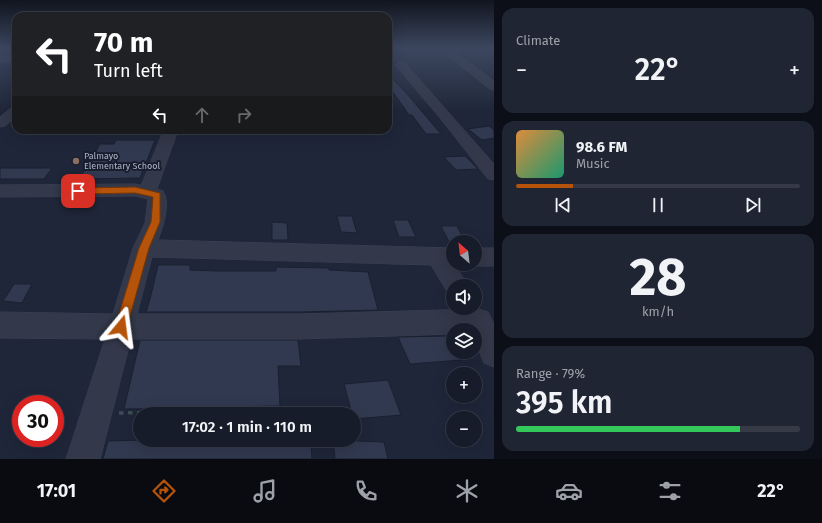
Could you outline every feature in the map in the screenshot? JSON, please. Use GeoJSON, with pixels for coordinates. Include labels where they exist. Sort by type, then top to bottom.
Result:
{"type":"FeatureCollection","features":[{"type":"Feature","properties":{"kind":"street"},"geometry":{"type":"LineString","coordinates":[[405,69],[437,105],[494,175]]}},
{"type":"Feature","properties":{"kind":"street"},"geometry":{"type":"LineString","coordinates":[[471,69],[494,87]]}},
{"type":"Feature","properties":{"kind":"street"},"geometry":{"type":"LineString","coordinates":[[477,87],[494,99]]}},
{"type":"Feature","properties":{"kind":"street"},"geometry":{"type":"LineString","coordinates":[[0,123],[12,114]]}},
{"type":"Feature","properties":{"kind":"street"},"geometry":{"type":"LineString","coordinates":[[147,192],[169,134]]}},
{"type":"Feature","properties":{"kind":"street"},"geometry":{"type":"LineString","coordinates":[[0,191],[135,190],[157,195],[155,222],[144,248],[83,459]]}},
{"type":"Feature","properties":{"kind":"street"},"geometry":{"type":"LineString","coordinates":[[144,248],[445,257],[453,279]]}},
{"type":"Feature","properties":{"kind":"street"},"geometry":{"type":"LineString","coordinates":[[482,257],[494,257]]}},
{"type":"Feature","properties":{"kind":"street"},"geometry":{"type":"LineString","coordinates":[[0,325],[121,327],[392,326],[475,315],[494,353]]}},
{"type":"Feature","properties":{"kind":"path"},"geometry":{"type":"LineString","coordinates":[[96,413],[133,412]]}},
{"type":"Feature","properties":{"kind":"building"},"geometry":{"type":"Polygon","coordinates":[[[392,78],[441,134],[426,134],[412,115],[409,115],[392,91],[392,78]]]}},
{"type":"Feature","properties":{"kind":"building"},"geometry":{"type":"Polygon","coordinates":[[[489,126],[494,130],[494,138],[482,140],[468,129],[489,126]]]}},
{"type":"Feature","properties":{"kind":"building"},"geometry":{"type":"Polygon","coordinates":[[[116,140],[155,140],[140,178],[79,179],[100,144],[114,144],[116,140]]]}},
{"type":"Feature","properties":{"kind":"building"},"geometry":{"type":"Polygon","coordinates":[[[465,156],[478,169],[456,170],[444,157],[465,156]]]}},
{"type":"Feature","properties":{"kind":"building"},"geometry":{"type":"Polygon","coordinates":[[[0,168],[52,168],[44,179],[0,179],[0,168]]]}},
{"type":"Feature","properties":{"kind":"building"},"geometry":{"type":"Polygon","coordinates":[[[337,216],[352,216],[357,233],[341,232],[337,216]]]}},
{"type":"Feature","properties":{"kind":"building"},"geometry":{"type":"Polygon","coordinates":[[[393,220],[408,220],[416,237],[399,237],[393,220]]]}},
{"type":"Feature","properties":{"kind":"building"},"geometry":{"type":"Polygon","coordinates":[[[272,222],[287,223],[288,240],[272,240],[272,222]]]}},
{"type":"Feature","properties":{"kind":"building"},"geometry":{"type":"Polygon","coordinates":[[[441,226],[457,226],[462,235],[446,235],[441,226]]]}},
{"type":"Feature","properties":{"kind":"building"},"geometry":{"type":"Polygon","coordinates":[[[158,265],[190,265],[190,270],[215,271],[276,271],[276,267],[329,268],[329,270],[368,272],[378,310],[300,312],[146,312],[158,265]]]}},
{"type":"Feature","properties":{"kind":"building"},"geometry":{"type":"Polygon","coordinates":[[[14,284],[32,284],[22,303],[3,301],[14,284]]]}},
{"type":"Feature","properties":{"kind":"building"},"geometry":{"type":"Polygon","coordinates":[[[446,336],[446,359],[461,360],[410,364],[398,337],[446,336]]]}},
{"type":"Feature","properties":{"kind":"building"},"geometry":{"type":"Polygon","coordinates":[[[140,340],[298,340],[301,366],[278,366],[280,406],[133,407],[133,409],[124,409],[140,340]]]}},
{"type":"Feature","properties":{"kind":"building"},"geometry":{"type":"Polygon","coordinates":[[[388,380],[401,415],[361,418],[361,407],[350,407],[344,384],[388,380]]]}},
{"type":"Feature","properties":{"kind":"building"},"geometry":{"type":"Polygon","coordinates":[[[133,440],[133,447],[311,447],[312,459],[103,459],[108,441],[133,440]]]}},
{"type":"Feature","properties":{"kind":"building"},"geometry":{"type":"Polygon","coordinates":[[[361,441],[384,442],[388,459],[335,459],[334,447],[361,447],[361,441]]]}},
{"type":"Feature","properties":{"kind":"place","name":"Palmayo Elementary School"},"geometry":{"type":"Point","coordinates":[76,161]}},
{"type":"Feature","properties":{"kind":"route"},"geometry":{"type":"LineString","coordinates":[[78,191],[135,190],[157,195],[155,222],[144,248],[121,327]]}}]}
